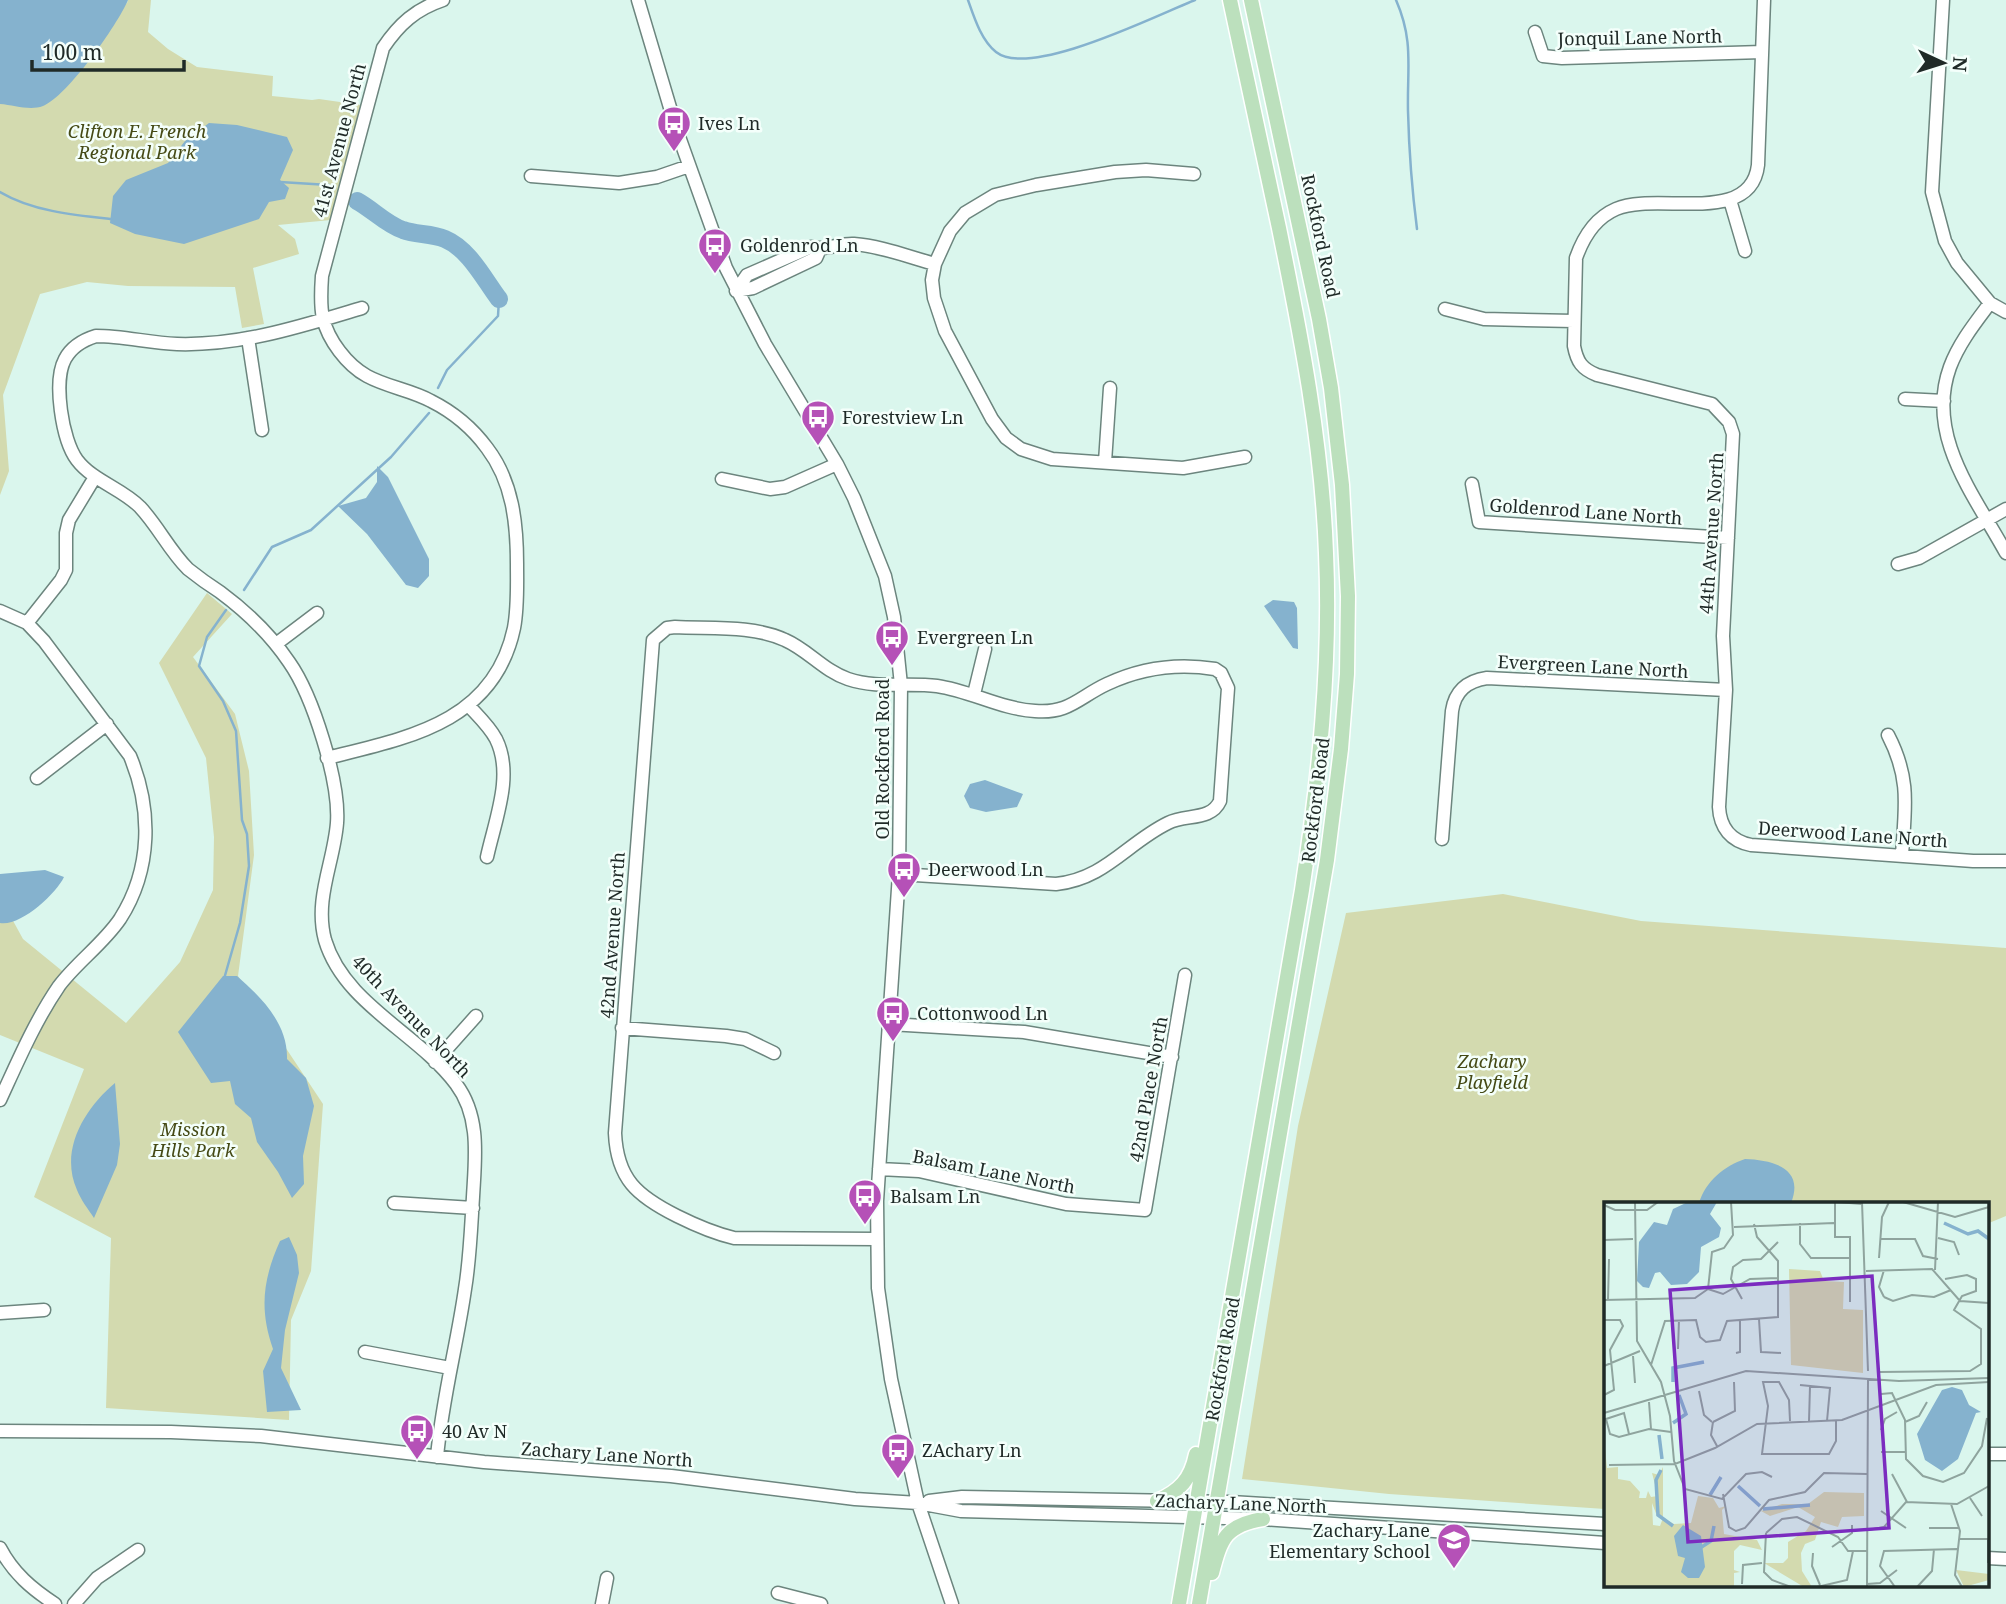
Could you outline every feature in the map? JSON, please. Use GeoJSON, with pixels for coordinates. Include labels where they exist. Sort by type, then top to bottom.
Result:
{"type":"FeatureCollection","features":[{"type":"Feature","properties":{"kind":"main road","name":"Rockford Road"},"geometry":{"type":"LineString","coordinates":[[1179,1604],[1314,811],[1325,701],[1327,616],[1323,503],[1310,388],[1230,0]]}},
{"type":"Feature","properties":{"kind":"main road","name":"Rockford Road"},"geometry":{"type":"LineString","coordinates":[[1201,1604],[1327,860],[1342,749],[1347,653],[1346,536],[1331,388],[1251,0]]}},
{"type":"Feature","properties":{"kind":"main road"},"geometry":{"type":"LineString","coordinates":[[1157,1501],[1177,1491],[1185,1484],[1191,1472],[1212,1352],[1225,1336]]}},
{"type":"Feature","properties":{"kind":"main road"},"geometry":{"type":"LineString","coordinates":[[1201,1604],[1219,1546],[1228,1532],[1243,1523],[1263,1519]]}},
{"type":"Feature","properties":{"kind":"street","name":"41st Avenue North"},"geometry":{"type":"LineString","coordinates":[[443,0],[423,8],[407,19],[383,48],[376,66],[322,276],[320,295],[323,320],[340,352],[353,366],[366,376],[420,396],[446,409],[488,449],[511,496],[517,542],[517,603],[514,626],[499,669],[486,689],[468,705]]}},
{"type":"Feature","properties":{"kind":"street","name":"Old Rockford Road"},"geometry":{"type":"LineString","coordinates":[[638,0],[649,44],[690,166],[736,291],[837,464],[871,536],[894,617],[901,685],[899,874],[879,1170],[876,1239],[878,1288],[891,1379],[918,1503],[952,1604]]}},
{"type":"Feature","properties":{"kind":"street"},"geometry":{"type":"LineString","coordinates":[[1745,251],[1730,200],[1744,193],[1757,173],[1763,0]]}},
{"type":"Feature","properties":{"kind":"street"},"geometry":{"type":"LineString","coordinates":[[1944,0],[1932,192],[1945,241],[1957,263],[1990,303],[2006,313]]}},
{"type":"Feature","properties":{"kind":"street","name":"Jonquil Lane North"},"geometry":{"type":"LineString","coordinates":[[1535,32],[1543,56],[1562,58],[1762,52]]}},
{"type":"Feature","properties":{"kind":"street"},"geometry":{"type":"LineString","coordinates":[[531,176],[619,183],[657,177],[690,166]]}},
{"type":"Feature","properties":{"kind":"street"},"geometry":{"type":"LineString","coordinates":[[1194,174],[1146,170],[1115,172],[1036,185],[995,195],[978,203],[960,218],[941,247],[932,281],[938,315],[992,419],[1006,438],[1021,449],[1042,457],[1183,468],[1245,457]]}},
{"type":"Feature","properties":{"kind":"street","name":"44th Avenue North"},"geometry":{"type":"LineString","coordinates":[[1719,807],[1726,690],[1723,636],[1734,446],[1729,422],[1712,404],[1701,399],[1588,372],[1576,357],[1574,321],[1576,258],[1592,226],[1603,216],[1630,204],[1730,200]]}},
{"type":"Feature","properties":{"kind":"street"},"geometry":{"type":"LineString","coordinates":[[736,291],[747,275],[811,247],[820,249],[836,244],[854,244],[935,264]]}},
{"type":"Feature","properties":{"kind":"street"},"geometry":{"type":"LineString","coordinates":[[1990,303],[1959,348],[1950,369],[1944,401],[1945,423],[1951,454],[2006,553]]}},
{"type":"Feature","properties":{"kind":"street"},"geometry":{"type":"LineString","coordinates":[[262,430],[248,338],[362,308]]}},
{"type":"Feature","properties":{"kind":"street"},"geometry":{"type":"LineString","coordinates":[[1445,309],[1484,319],[1574,321]]}},
{"type":"Feature","properties":{"kind":"street","name":"40th Avenue North"},"geometry":{"type":"LineString","coordinates":[[248,338],[179,344],[96,337],[83,340],[73,348],[61,369],[60,391],[65,430],[76,459],[95,477],[114,487],[141,508],[175,555],[253,619],[292,665],[314,714],[337,805],[337,826],[323,891],[324,937],[333,960],[347,981],[456,1084],[472,1114],[476,1149],[465,1290],[437,1457]]}},
{"type":"Feature","properties":{"kind":"street"},"geometry":{"type":"LineString","coordinates":[[1105,462],[1110,388]]}},
{"type":"Feature","properties":{"kind":"street"},"geometry":{"type":"LineString","coordinates":[[1905,399],[1944,401]]}},
{"type":"Feature","properties":{"kind":"street"},"geometry":{"type":"LineString","coordinates":[[722,480],[756,487],[785,487],[837,464]]}},
{"type":"Feature","properties":{"kind":"street"},"geometry":{"type":"LineString","coordinates":[[27,622],[66,570],[66,533],[69,520],[95,477]]}},
{"type":"Feature","properties":{"kind":"street","name":"Goldenrod Lane North"},"geometry":{"type":"LineString","coordinates":[[1472,484],[1479,522],[1728,538]]}},
{"type":"Feature","properties":{"kind":"street"},"geometry":{"type":"LineString","coordinates":[[1898,564],[1919,558],[2006,509]]}},
{"type":"Feature","properties":{"kind":"street"},"geometry":{"type":"LineString","coordinates":[[0,611],[27,622],[44,640],[130,756],[144,799],[146,840],[139,879],[119,920],[78,963],[41,1014],[0,1100]]}},
{"type":"Feature","properties":{"kind":"street"},"geometry":{"type":"LineString","coordinates":[[276,644],[317,613]]}},
{"type":"Feature","properties":{"kind":"street","name":"42nd Avenue North"},"geometry":{"type":"LineString","coordinates":[[876,1239],[734,1238],[715,1234],[657,1207],[638,1192],[627,1180],[616,1149],[622,1028],[650,650],[653,640],[658,633],[675,626],[764,634],[792,643],[846,678],[865,684],[901,685]]}},
{"type":"Feature","properties":{"kind":"street"},"geometry":{"type":"LineString","coordinates":[[974,694],[985,649]]}},
{"type":"Feature","properties":{"kind":"street"},"geometry":{"type":"LineString","coordinates":[[899,874],[1071,883],[1101,870],[1168,823],[1216,810],[1220,801],[1228,688],[1221,673],[1215,669],[1186,666],[1155,668],[1130,674],[1104,685],[1070,707],[1055,712],[1017,709],[974,694],[939,686],[901,685]]}},
{"type":"Feature","properties":{"kind":"street","name":"Evergreen Lane North"},"geometry":{"type":"LineString","coordinates":[[1442,839],[1454,699],[1469,683],[1487,678],[1726,690]]}},
{"type":"Feature","properties":{"kind":"street"},"geometry":{"type":"LineString","coordinates":[[327,758],[394,741],[431,728],[468,705],[495,737],[505,770],[487,858]]}},
{"type":"Feature","properties":{"kind":"street"},"geometry":{"type":"LineString","coordinates":[[37,778],[107,724]]}},
{"type":"Feature","properties":{"kind":"street"},"geometry":{"type":"LineString","coordinates":[[1888,734],[1905,783],[1902,855]]}},
{"type":"Feature","properties":{"kind":"street","name":"Deerwood Lane North"},"geometry":{"type":"LineString","coordinates":[[1719,807],[1719,817],[1724,828],[1742,843],[1973,861],[2006,861]]}},
{"type":"Feature","properties":{"kind":"street","name":"42nd Place North"},"geometry":{"type":"LineString","coordinates":[[1145,1210],[1185,975]]}},
{"type":"Feature","properties":{"kind":"street"},"geometry":{"type":"LineString","coordinates":[[435,1062],[476,1016]]}},
{"type":"Feature","properties":{"kind":"street"},"geometry":{"type":"LineString","coordinates":[[890,1024],[1024,1032],[1172,1057]]}},
{"type":"Feature","properties":{"kind":"street"},"geometry":{"type":"LineString","coordinates":[[622,1028],[745,1039],[774,1053]]}},
{"type":"Feature","properties":{"kind":"street","name":"Balsam Lane North"},"geometry":{"type":"LineString","coordinates":[[879,1170],[919,1171],[1066,1204],[1145,1210]]}},
{"type":"Feature","properties":{"kind":"street"},"geometry":{"type":"LineString","coordinates":[[394,1203],[472,1208]]}},
{"type":"Feature","properties":{"kind":"street"},"geometry":{"type":"LineString","coordinates":[[0,1312],[44,1310]]}},
{"type":"Feature","properties":{"kind":"street"},"geometry":{"type":"LineString","coordinates":[[365,1352],[450,1368]]}},
{"type":"Feature","properties":{"kind":"street","name":"Zachary Lane North"},"geometry":{"type":"LineString","coordinates":[[0,1431],[171,1432],[261,1436],[437,1457],[671,1476],[855,1499],[918,1503],[961,1511],[1263,1519],[1604,1543]]}},
{"type":"Feature","properties":{"kind":"street"},"geometry":{"type":"LineString","coordinates":[[1988,1454],[2006,1454]]}},
{"type":"Feature","properties":{"kind":"street","name":"Zachary Lane North"},"geometry":{"type":"LineString","coordinates":[[918,1503],[962,1497],[1217,1501],[1604,1524]]}},
{"type":"Feature","properties":{"kind":"street"},"geometry":{"type":"LineString","coordinates":[[1029,1514],[1030,1497]]}},
{"type":"Feature","properties":{"kind":"street"},"geometry":{"type":"LineString","coordinates":[[0,1548],[21,1578],[55,1604]]}},
{"type":"Feature","properties":{"kind":"street"},"geometry":{"type":"LineString","coordinates":[[74,1604],[97,1578],[138,1550]]}},
{"type":"Feature","properties":{"kind":"street"},"geometry":{"type":"LineString","coordinates":[[1988,1558],[2006,1559]]}},
{"type":"Feature","properties":{"kind":"street"},"geometry":{"type":"LineString","coordinates":[[602,1604],[607,1578]]}},
{"type":"Feature","properties":{"kind":"street"},"geometry":{"type":"LineString","coordinates":[[778,1593],[821,1604]]}},
{"type":"Feature","properties":{"kind":"green space","name":"Clifton E. French Regional Park"},"geometry":{"type":"Polygon","coordinates":[[[128,0],[151,0],[148,32],[168,49],[197,67],[273,76],[272,96],[361,105],[331,220],[278,225],[295,239],[299,254],[253,268],[264,324],[242,328],[235,287],[128,286],[87,282],[40,294],[3,395],[9,471],[0,495],[0,89],[128,0]]]}},
{"type":"Feature","properties":{"kind":"green space","name":"Mission Hills Park"},"geometry":{"type":"Polygon","coordinates":[[[207,593],[232,614],[193,657],[235,714],[249,771],[254,855],[238,976],[323,1104],[311,1271],[291,1320],[289,1420],[106,1408],[111,1238],[34,1197],[84,1069],[0,1035],[0,897],[23,939],[126,1023],[180,962],[213,890],[214,837],[206,758],[159,663],[207,593]]]}},
{"type":"Feature","properties":{"kind":"green space","name":"Zachary Playfield"},"geometry":{"type":"Polygon","coordinates":[[[1503,894],[1641,921],[2006,948],[2006,1216],[1989,1223],[1988,1235],[1988,1202],[1604,1202],[1604,1509],[1389,1494],[1242,1479],[1298,1126],[1346,913],[1503,894]]]}},
{"type":"Feature","properties":{"kind":"water"},"geometry":{"type":"Polygon","coordinates":[[[0,0],[128,0],[103,42],[78,75],[53,100],[33,108],[0,104],[0,0]]]}},
{"type":"Feature","properties":{"kind":"water"},"geometry":{"type":"Polygon","coordinates":[[[209,123],[237,125],[287,137],[293,150],[280,180],[289,188],[285,199],[269,202],[259,219],[184,244],[135,234],[110,223],[113,196],[126,180],[168,163],[185,141],[209,123]]]}},
{"type":"Feature","properties":{"kind":"water"},"geometry":{"type":"Polygon","coordinates":[[[377,466],[388,477],[429,559],[429,576],[418,588],[406,585],[367,534],[338,506],[366,498],[377,482],[377,466]]]}},
{"type":"Feature","properties":{"kind":"water"},"geometry":{"type":"Polygon","coordinates":[[[1273,600],[1294,602],[1297,608],[1298,649],[1293,648],[1264,606],[1273,600]]]}},
{"type":"Feature","properties":{"kind":"water"},"geometry":{"type":"Polygon","coordinates":[[[985,780],[1023,794],[1017,807],[986,812],[970,808],[964,796],[970,784],[985,780]]]}},
{"type":"Feature","properties":{"kind":"water"},"geometry":{"type":"Polygon","coordinates":[[[45,870],[64,877],[60,884],[27,915],[8,923],[0,923],[0,874],[45,870]]]}},
{"type":"Feature","properties":{"kind":"water"},"geometry":{"type":"Polygon","coordinates":[[[223,976],[237,976],[256,993],[278,1023],[286,1046],[287,1059],[306,1078],[314,1106],[303,1156],[304,1184],[292,1198],[257,1142],[251,1118],[235,1104],[230,1081],[211,1083],[178,1032],[223,976]]]}},
{"type":"Feature","properties":{"kind":"water"},"geometry":{"type":"Polygon","coordinates":[[[115,1083],[120,1144],[117,1165],[94,1218],[79,1194],[72,1175],[73,1145],[85,1117],[115,1083]]]}},
{"type":"Feature","properties":{"kind":"water"},"geometry":{"type":"Polygon","coordinates":[[[1745,1159],[1766,1161],[1784,1168],[1794,1182],[1791,1202],[1699,1202],[1706,1188],[1717,1175],[1745,1159]]]}},
{"type":"Feature","properties":{"kind":"water"},"geometry":{"type":"Polygon","coordinates":[[[289,1237],[297,1255],[299,1273],[285,1330],[281,1368],[301,1410],[267,1412],[263,1371],[273,1349],[266,1321],[265,1294],[270,1268],[280,1241],[289,1237]]]}},
{"type":"Feature","properties":{"kind":"waterway"},"geometry":{"type":"LineString","coordinates":[[968,0],[986,41],[996,52],[1013,58],[1036,57],[1094,42],[1195,0]]}},
{"type":"Feature","properties":{"kind":"waterway"},"geometry":{"type":"LineString","coordinates":[[1396,0],[1407,42],[1409,141],[1417,229]]}},
{"type":"Feature","properties":{"kind":"waterway"},"geometry":{"type":"LineString","coordinates":[[280,182],[329,185]]}},
{"type":"Feature","properties":{"kind":"waterway"},"geometry":{"type":"LineString","coordinates":[[0,192],[39,208],[111,219]]}},
{"type":"Feature","properties":{"kind":"waterway"},"geometry":{"type":"LineString","coordinates":[[357,201],[397,228],[440,237],[454,244],[475,265],[499,299]]}},
{"type":"Feature","properties":{"kind":"waterway"},"geometry":{"type":"LineString","coordinates":[[438,388],[447,370],[498,316],[499,299]]}},
{"type":"Feature","properties":{"kind":"waterway"},"geometry":{"type":"LineString","coordinates":[[244,590],[272,547],[311,530],[391,457],[429,413]]}},
{"type":"Feature","properties":{"kind":"waterway"},"geometry":{"type":"LineString","coordinates":[[224,979],[240,923],[249,866],[247,834],[242,820],[236,731],[223,701],[199,666],[207,637],[226,610]]}},
{"type":"Feature","properties":{"kind":"place","name":"Ives Ln"},"geometry":{"type":"Point","coordinates":[674,153]}},
{"type":"Feature","properties":{"kind":"place","name":"Goldenrod Ln"},"geometry":{"type":"Point","coordinates":[715,275]}},
{"type":"Feature","properties":{"kind":"place","name":"Forestview Ln"},"geometry":{"type":"Point","coordinates":[818,447]}},
{"type":"Feature","properties":{"kind":"place","name":"Evergreen Ln"},"geometry":{"type":"Point","coordinates":[892,667]}},
{"type":"Feature","properties":{"kind":"place","name":"Deerwood Ln"},"geometry":{"type":"Point","coordinates":[904,899]}},
{"type":"Feature","properties":{"kind":"place","name":"Cottonwood Ln"},"geometry":{"type":"Point","coordinates":[893,1043]}},
{"type":"Feature","properties":{"kind":"place","name":"Balsam Ln"},"geometry":{"type":"Point","coordinates":[865,1226]}},
{"type":"Feature","properties":{"kind":"place","name":"40 Av N"},"geometry":{"type":"Point","coordinates":[417,1461]}},
{"type":"Feature","properties":{"kind":"place","name":"ZAchary Ln"},"geometry":{"type":"Point","coordinates":[898,1480]}},
{"type":"Feature","properties":{"kind":"place","name":"Zachary Lane Elementary School"},"geometry":{"type":"Point","coordinates":[1454,1570]}}]}
